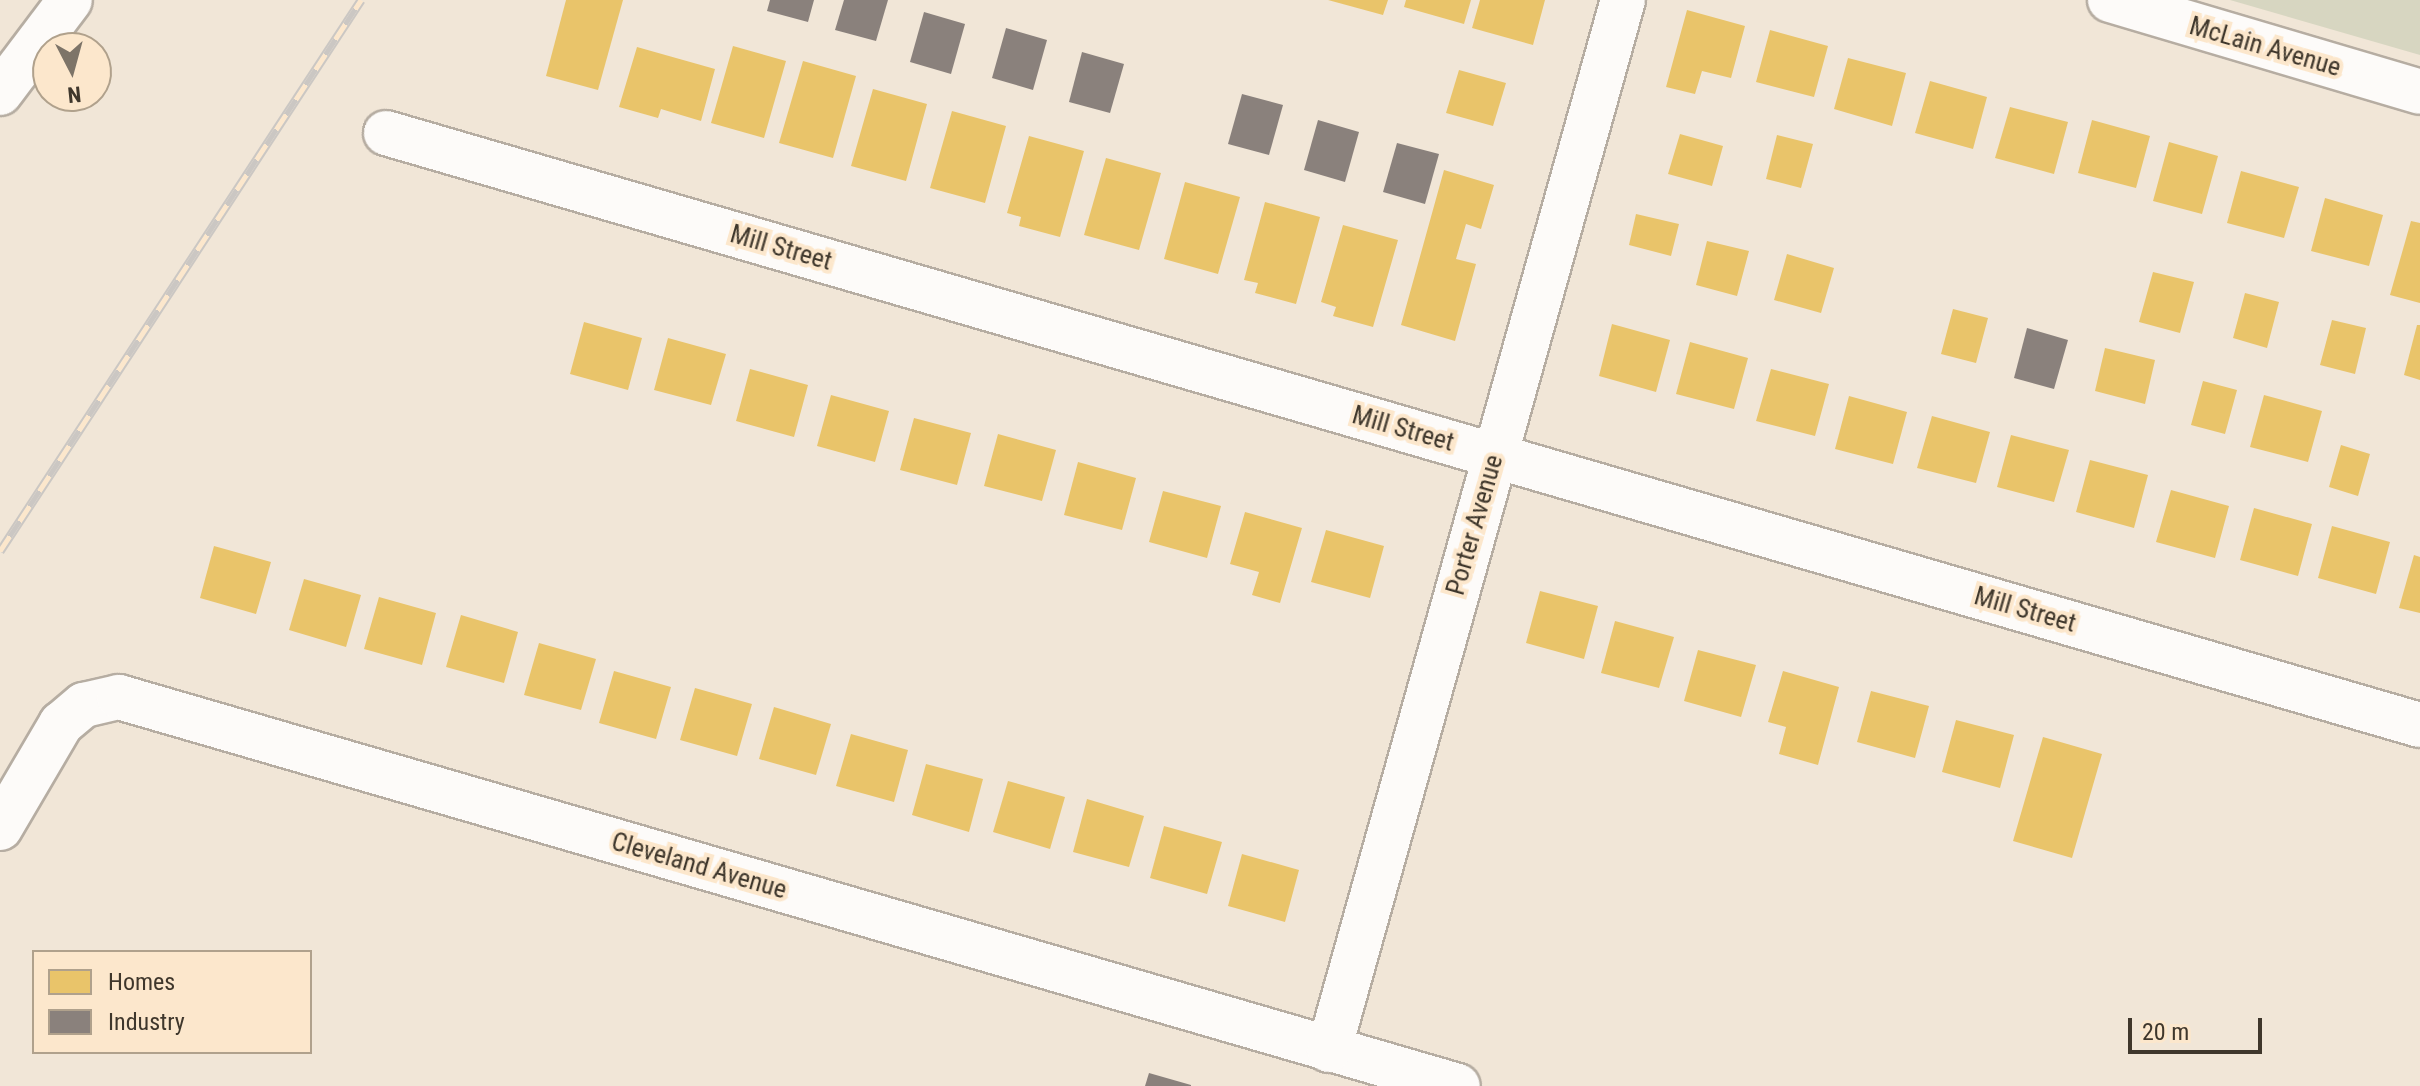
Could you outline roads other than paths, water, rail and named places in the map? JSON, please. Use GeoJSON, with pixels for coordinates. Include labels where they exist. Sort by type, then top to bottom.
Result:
{"type":"FeatureCollection","features":[{"type":"Feature","properties":{"kind":"main road"},"geometry":{"type":"LineString","coordinates":[[0,93],[70,0]]}},
{"type":"Feature","properties":{"kind":"main road","name":"Porter Avenue"},"geometry":{"type":"LineString","coordinates":[[1329,1050],[1623,0]]}},
{"type":"Feature","properties":{"kind":"main road","name":"McLain Avenue"},"geometry":{"type":"LineString","coordinates":[[2110,0],[2420,92]]}},
{"type":"Feature","properties":{"kind":"main road","name":"Mill Street"},"geometry":{"type":"LineString","coordinates":[[386,133],[2420,725]]}},
{"type":"Feature","properties":{"kind":"main road","name":"Cleveland Avenue"},"geometry":{"type":"LineString","coordinates":[[0,828],[61,724],[84,705],[119,697],[1458,1086]]}},
{"type":"Feature","properties":{"kind":"railway"},"geometry":{"type":"LineString","coordinates":[[0,551],[361,0]]}}]}
